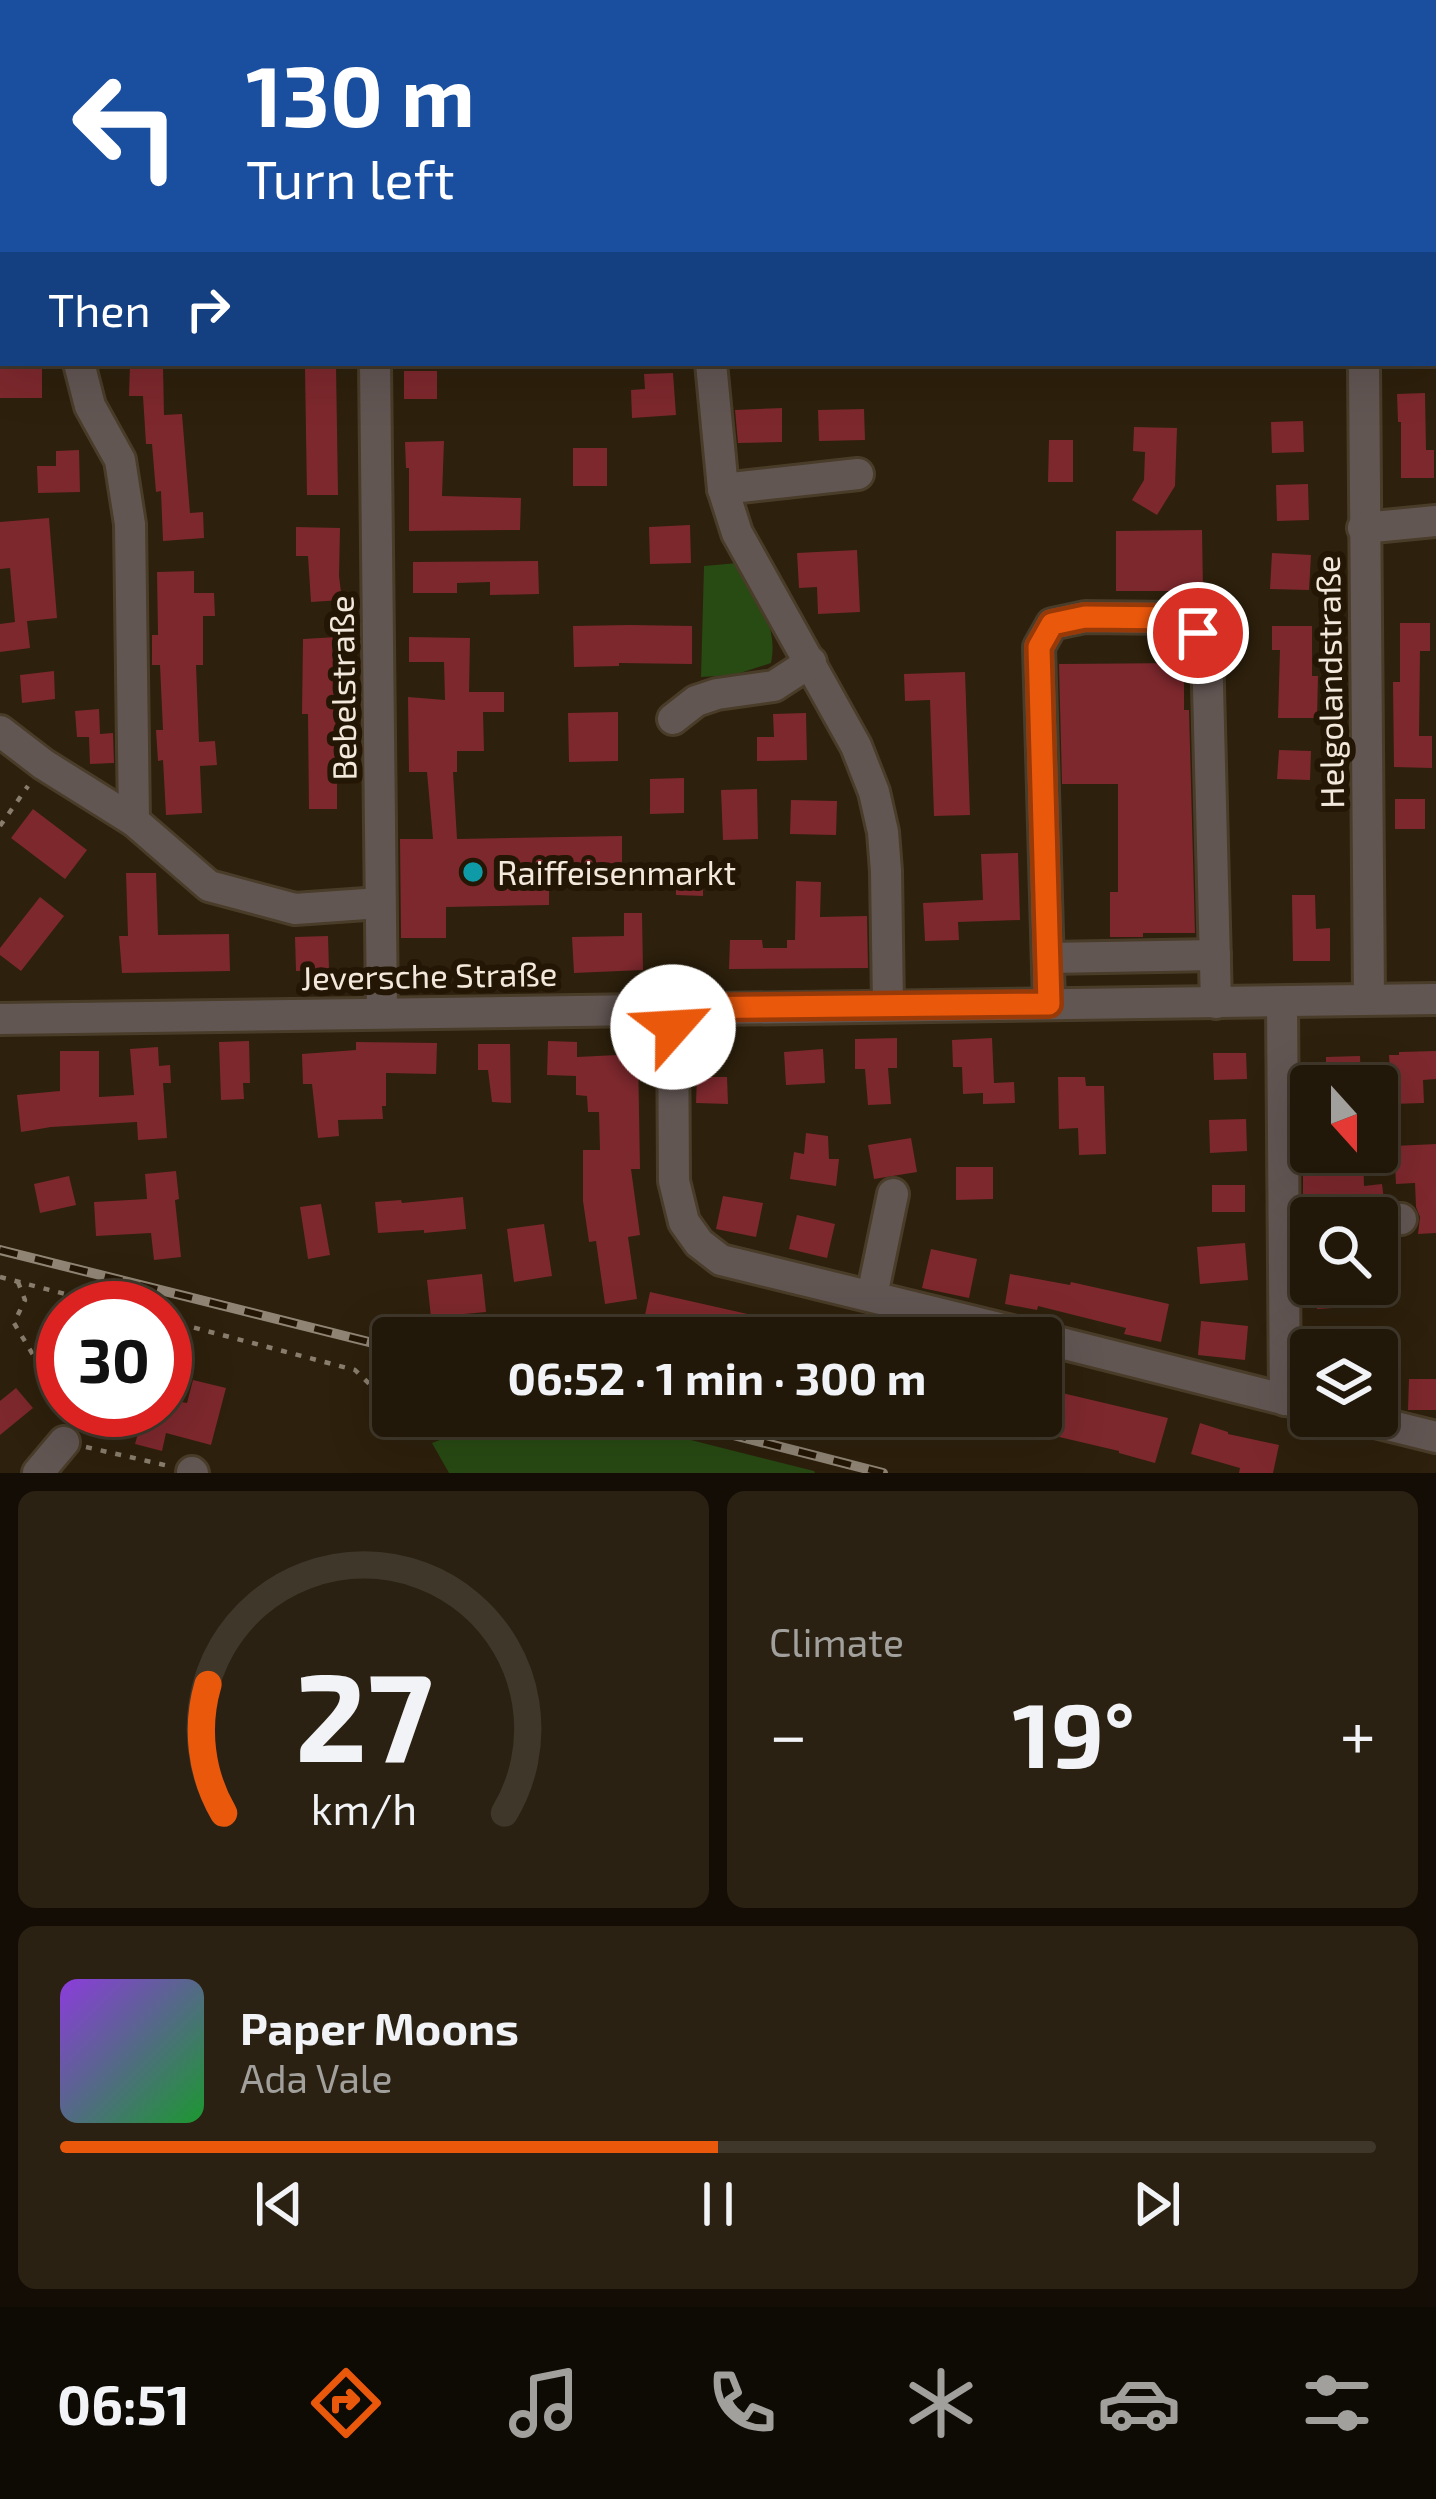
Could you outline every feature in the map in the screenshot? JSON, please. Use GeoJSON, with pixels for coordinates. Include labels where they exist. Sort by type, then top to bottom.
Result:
{"type":"FeatureCollection","features":[{"type":"Feature","properties":{"kind":"street"},"geometry":{"type":"LineString","coordinates":[[80,366],[90,406],[120,460],[130,524],[134,820]]}},
{"type":"Feature","properties":{"kind":"street","name":"Bebelstraße"},"geometry":{"type":"LineString","coordinates":[[375,366],[382,1012]]}},
{"type":"Feature","properties":{"kind":"street"},"geometry":{"type":"LineString","coordinates":[[711,366],[723,489],[737,533],[856,746],[874,792],[886,871],[888,1005]]}},
{"type":"Feature","properties":{"kind":"street","name":"Helgolandstraße"},"geometry":{"type":"LineString","coordinates":[[1364,366],[1369,999]]}},
{"type":"Feature","properties":{"kind":"street"},"geometry":{"type":"LineString","coordinates":[[723,489],[858,474]]}},
{"type":"Feature","properties":{"kind":"street"},"geometry":{"type":"LineString","coordinates":[[1364,528],[1436,521]]}},
{"type":"Feature","properties":{"kind":"street"},"geometry":{"type":"LineString","coordinates":[[1049,1004],[1039,647],[1052,624],[1085,617],[1178,618],[1207,647],[1216,1004]]}},
{"type":"Feature","properties":{"kind":"street"},"geometry":{"type":"LineString","coordinates":[[673,719],[696,700],[773,686],[811,662]]}},
{"type":"Feature","properties":{"kind":"street"},"geometry":{"type":"LineString","coordinates":[[0,731],[43,764],[134,820],[209,886],[295,909],[380,903]]}},
{"type":"Feature","properties":{"kind":"street"},"geometry":{"type":"LineString","coordinates":[[1048,958],[1215,955]]}},
{"type":"Feature","properties":{"kind":"street"},"geometry":{"type":"LineString","coordinates":[[1125,956],[1125,1004]]}},
{"type":"Feature","properties":{"kind":"street","name":"Jeversche Straße"},"geometry":{"type":"LineString","coordinates":[[0,1018],[1436,999]]}},
{"type":"Feature","properties":{"kind":"street"},"geometry":{"type":"LineString","coordinates":[[1282,1003],[1295,1197]]}},
{"type":"Feature","properties":{"kind":"street"},"geometry":{"type":"LineString","coordinates":[[673,1008],[674,1181],[684,1222],[699,1243],[721,1260],[956,1317]]}},
{"type":"Feature","properties":{"kind":"street"},"geometry":{"type":"LineString","coordinates":[[872,1296],[893,1195]]}},
{"type":"Feature","properties":{"kind":"street"},"geometry":{"type":"LineString","coordinates":[[1062,1344],[1290,1401]]}},
{"type":"Feature","properties":{"kind":"street"},"geometry":{"type":"LineString","coordinates":[[1398,1428],[1436,1437]]}},
{"type":"Feature","properties":{"kind":"street"},"geometry":{"type":"LineString","coordinates":[[38,1473],[64,1442]]}},
{"type":"Feature","properties":{"kind":"path"},"geometry":{"type":"LineString","coordinates":[[0,826],[43,764]]}},
{"type":"Feature","properties":{"kind":"path"},"geometry":{"type":"LineString","coordinates":[[0,1276],[36,1287]]}},
{"type":"Feature","properties":{"kind":"path"},"geometry":{"type":"LineString","coordinates":[[18,1282],[25,1300],[14,1323],[36,1360]]}},
{"type":"Feature","properties":{"kind":"path"},"geometry":{"type":"LineString","coordinates":[[192,1327],[356,1370],[372,1386]]}},
{"type":"Feature","properties":{"kind":"path"},"geometry":{"type":"LineString","coordinates":[[64,1442],[192,1472]]}},
{"type":"Feature","properties":{"kind":"green space"},"geometry":{"type":"Polygon","coordinates":[[[737,563],[769,623],[771,663],[734,675],[701,677],[704,566],[737,563]]]}},
{"type":"Feature","properties":{"kind":"green space"},"geometry":{"type":"Polygon","coordinates":[[[447,1437],[679,1437],[815,1473],[449,1473],[432,1443],[447,1437]]]}},
{"type":"Feature","properties":{"kind":"building"},"geometry":{"type":"Polygon","coordinates":[[[0,366],[42,366],[42,398],[0,398],[0,366]]]}},
{"type":"Feature","properties":{"kind":"building"},"geometry":{"type":"Polygon","coordinates":[[[130,366],[163,366],[164,415],[182,414],[190,513],[203,512],[204,538],[163,541],[161,491],[156,492],[152,444],[146,444],[143,396],[129,396],[130,366]]]}},
{"type":"Feature","properties":{"kind":"building"},"geometry":{"type":"Polygon","coordinates":[[[336,367],[338,495],[307,495],[305,368],[336,367]]]}},
{"type":"Feature","properties":{"kind":"building"},"geometry":{"type":"Polygon","coordinates":[[[404,371],[437,371],[437,399],[404,399],[404,371]]]}},
{"type":"Feature","properties":{"kind":"building"},"geometry":{"type":"Polygon","coordinates":[[[673,373],[676,415],[632,418],[631,390],[645,389],[644,374],[673,373]]]}},
{"type":"Feature","properties":{"kind":"building"},"geometry":{"type":"Polygon","coordinates":[[[1425,393],[1426,450],[1434,450],[1434,478],[1401,478],[1397,394],[1425,393]]]}},
{"type":"Feature","properties":{"kind":"building"},"geometry":{"type":"Polygon","coordinates":[[[782,408],[782,442],[738,443],[735,410],[782,408]]]}},
{"type":"Feature","properties":{"kind":"building"},"geometry":{"type":"Polygon","coordinates":[[[864,409],[865,440],[819,441],[818,410],[864,409]]]}},
{"type":"Feature","properties":{"kind":"building"},"geometry":{"type":"Polygon","coordinates":[[[1303,421],[1304,452],[1272,453],[1271,422],[1303,421]]]}},
{"type":"Feature","properties":{"kind":"building"},"geometry":{"type":"Polygon","coordinates":[[[1134,427],[1177,428],[1175,486],[1157,515],[1132,500],[1144,480],[1145,452],[1133,451],[1134,427]]]}},
{"type":"Feature","properties":{"kind":"building"},"geometry":{"type":"Polygon","coordinates":[[[1049,440],[1073,440],[1073,482],[1048,482],[1049,440]]]}},
{"type":"Feature","properties":{"kind":"building"},"geometry":{"type":"Polygon","coordinates":[[[444,441],[442,496],[521,498],[520,530],[409,531],[405,442],[444,441]]]}},
{"type":"Feature","properties":{"kind":"building"},"geometry":{"type":"Polygon","coordinates":[[[573,448],[607,448],[607,486],[573,486],[573,448]]]}},
{"type":"Feature","properties":{"kind":"building"},"geometry":{"type":"Polygon","coordinates":[[[79,450],[80,492],[38,493],[37,466],[56,466],[56,451],[79,450]]]}},
{"type":"Feature","properties":{"kind":"building"},"geometry":{"type":"Polygon","coordinates":[[[1308,484],[1309,520],[1277,521],[1276,485],[1308,484]]]}},
{"type":"Feature","properties":{"kind":"building"},"geometry":{"type":"Polygon","coordinates":[[[49,518],[57,618],[27,621],[30,648],[0,652],[0,624],[15,622],[10,568],[0,569],[0,522],[49,518]]]}},
{"type":"Feature","properties":{"kind":"building"},"geometry":{"type":"Polygon","coordinates":[[[690,525],[691,563],[650,564],[649,527],[690,525]]]}},
{"type":"Feature","properties":{"kind":"building"},"geometry":{"type":"Polygon","coordinates":[[[296,527],[340,528],[342,600],[311,602],[308,556],[296,556],[296,527]]]}},
{"type":"Feature","properties":{"kind":"building"},"geometry":{"type":"Polygon","coordinates":[[[1202,530],[1203,591],[1116,591],[1116,531],[1202,530]]]}},
{"type":"Feature","properties":{"kind":"building"},"geometry":{"type":"Polygon","coordinates":[[[857,550],[860,612],[818,614],[817,587],[799,588],[797,553],[857,550]]]}},
{"type":"Feature","properties":{"kind":"building"},"geometry":{"type":"Polygon","coordinates":[[[1272,553],[1311,555],[1309,590],[1270,589],[1272,553]]]}},
{"type":"Feature","properties":{"kind":"building"},"geometry":{"type":"Polygon","coordinates":[[[538,561],[539,594],[490,595],[490,582],[457,583],[457,593],[413,593],[413,562],[538,561]]]}},
{"type":"Feature","properties":{"kind":"building"},"geometry":{"type":"Polygon","coordinates":[[[194,571],[194,593],[214,593],[215,616],[203,616],[203,665],[196,665],[199,742],[215,741],[217,765],[200,766],[202,813],[166,815],[156,730],[163,730],[160,665],[152,665],[152,635],[158,635],[157,572],[194,571]]]}},
{"type":"Feature","properties":{"kind":"building"},"geometry":{"type":"Polygon","coordinates":[[[1400,623],[1430,623],[1430,651],[1420,651],[1419,736],[1432,736],[1432,768],[1394,767],[1393,682],[1400,682],[1400,623]]]}},
{"type":"Feature","properties":{"kind":"building"},"geometry":{"type":"Polygon","coordinates":[[[573,626],[692,626],[692,664],[574,667],[573,626]]]}},
{"type":"Feature","properties":{"kind":"building"},"geometry":{"type":"Polygon","coordinates":[[[1272,626],[1312,626],[1317,718],[1278,718],[1280,650],[1272,650],[1272,626]]]}},
{"type":"Feature","properties":{"kind":"building"},"geometry":{"type":"Polygon","coordinates":[[[337,637],[337,809],[309,809],[308,714],[302,714],[303,639],[337,637]]]}},
{"type":"Feature","properties":{"kind":"building"},"geometry":{"type":"Polygon","coordinates":[[[409,637],[470,638],[469,692],[504,692],[504,712],[483,712],[484,751],[457,751],[457,772],[453,772],[457,839],[622,836],[622,863],[549,865],[549,905],[446,907],[446,938],[401,938],[400,839],[433,839],[427,772],[409,772],[408,697],[445,700],[444,662],[409,662],[409,637]]]}},
{"type":"Feature","properties":{"kind":"building"},"geometry":{"type":"Polygon","coordinates":[[[1184,663],[1195,933],[1110,937],[1110,892],[1118,892],[1118,784],[1062,784],[1059,664],[1184,663]]]}},
{"type":"Feature","properties":{"kind":"building"},"geometry":{"type":"Polygon","coordinates":[[[54,671],[55,699],[22,703],[20,675],[54,671]]]}},
{"type":"Feature","properties":{"kind":"building"},"geometry":{"type":"Polygon","coordinates":[[[965,672],[970,815],[934,816],[930,700],[905,701],[904,674],[965,672]]]}},
{"type":"Feature","properties":{"kind":"building"},"geometry":{"type":"Polygon","coordinates":[[[99,709],[100,734],[113,733],[114,763],[90,764],[89,737],[77,737],[75,711],[99,709]]]}},
{"type":"Feature","properties":{"kind":"building"},"geometry":{"type":"Polygon","coordinates":[[[618,712],[618,761],[569,762],[568,713],[618,712]]]}},
{"type":"Feature","properties":{"kind":"building"},"geometry":{"type":"Polygon","coordinates":[[[806,713],[807,760],[757,761],[757,737],[774,737],[773,714],[806,713]]]}},
{"type":"Feature","properties":{"kind":"building"},"geometry":{"type":"Polygon","coordinates":[[[1279,750],[1311,751],[1310,780],[1277,779],[1279,750]]]}},
{"type":"Feature","properties":{"kind":"building"},"geometry":{"type":"Polygon","coordinates":[[[684,778],[684,813],[650,814],[650,779],[684,778]]]}},
{"type":"Feature","properties":{"kind":"building"},"geometry":{"type":"Polygon","coordinates":[[[757,789],[758,839],[723,840],[721,790],[757,789]]]}},
{"type":"Feature","properties":{"kind":"building"},"geometry":{"type":"Polygon","coordinates":[[[1395,799],[1425,799],[1425,829],[1395,829],[1395,799]]]}},
{"type":"Feature","properties":{"kind":"building"},"geometry":{"type":"Polygon","coordinates":[[[791,800],[837,801],[836,835],[790,834],[791,800]]]}},
{"type":"Feature","properties":{"kind":"building"},"geometry":{"type":"Polygon","coordinates":[[[33,809],[87,850],[65,879],[11,838],[33,809]]]}},
{"type":"Feature","properties":{"kind":"building"},"geometry":{"type":"Polygon","coordinates":[[[1018,853],[1020,920],[958,922],[959,940],[925,941],[923,903],[983,900],[981,854],[1018,853]]]}},
{"type":"Feature","properties":{"kind":"building"},"geometry":{"type":"Polygon","coordinates":[[[703,867],[703,896],[676,895],[676,868],[703,867]]]}},
{"type":"Feature","properties":{"kind":"building"},"geometry":{"type":"Polygon","coordinates":[[[126,873],[156,873],[158,935],[229,934],[230,971],[122,973],[119,936],[128,936],[126,873]]]}},
{"type":"Feature","properties":{"kind":"building"},"geometry":{"type":"Polygon","coordinates":[[[796,881],[821,882],[820,917],[867,916],[868,968],[729,969],[730,940],[762,940],[763,948],[787,948],[787,940],[795,940],[796,881]]]}},
{"type":"Feature","properties":{"kind":"building"},"geometry":{"type":"Polygon","coordinates":[[[1292,895],[1315,895],[1316,929],[1330,928],[1330,961],[1293,961],[1292,895]]]}},
{"type":"Feature","properties":{"kind":"building"},"geometry":{"type":"Polygon","coordinates":[[[40,897],[64,916],[21,971],[0,955],[0,948],[40,897]]]}},
{"type":"Feature","properties":{"kind":"building"},"geometry":{"type":"Polygon","coordinates":[[[624,913],[642,913],[643,970],[574,973],[572,937],[624,936],[624,913]]]}},
{"type":"Feature","properties":{"kind":"building"},"geometry":{"type":"Polygon","coordinates":[[[328,936],[329,970],[296,971],[295,937],[328,936]]]}},
{"type":"Feature","properties":{"kind":"building"},"geometry":{"type":"Polygon","coordinates":[[[897,1038],[897,1068],[888,1068],[891,1104],[868,1105],[865,1069],[855,1069],[855,1039],[897,1038]]]}},
{"type":"Feature","properties":{"kind":"building"},"geometry":{"type":"Polygon","coordinates":[[[992,1038],[994,1083],[1014,1082],[1015,1103],[983,1104],[983,1093],[963,1094],[962,1067],[953,1067],[952,1040],[992,1038]]]}},
{"type":"Feature","properties":{"kind":"building"},"geometry":{"type":"Polygon","coordinates":[[[249,1041],[250,1083],[243,1083],[244,1099],[221,1100],[219,1042],[249,1041]]]}},
{"type":"Feature","properties":{"kind":"building"},"geometry":{"type":"Polygon","coordinates":[[[548,1041],[577,1042],[577,1057],[638,1054],[640,1169],[631,1169],[640,1235],[628,1237],[637,1299],[605,1304],[596,1241],[589,1242],[583,1201],[583,1150],[600,1150],[599,1112],[588,1112],[587,1096],[576,1095],[576,1076],[547,1075],[548,1041]]]}},
{"type":"Feature","properties":{"kind":"building"},"geometry":{"type":"Polygon","coordinates":[[[356,1042],[437,1043],[436,1074],[386,1073],[383,1119],[338,1120],[339,1136],[318,1138],[312,1084],[303,1084],[302,1054],[356,1050],[356,1042]]]}},
{"type":"Feature","properties":{"kind":"building"},"geometry":{"type":"Polygon","coordinates":[[[478,1044],[510,1044],[511,1103],[492,1102],[488,1070],[478,1070],[478,1044]]]}},
{"type":"Feature","properties":{"kind":"building"},"geometry":{"type":"Polygon","coordinates":[[[158,1047],[159,1066],[170,1065],[171,1083],[163,1083],[167,1138],[138,1140],[137,1122],[21,1132],[17,1095],[60,1091],[60,1051],[99,1051],[99,1097],[134,1095],[130,1049],[158,1047]]]}},
{"type":"Feature","properties":{"kind":"building"},"geometry":{"type":"Polygon","coordinates":[[[823,1049],[825,1083],[786,1085],[784,1052],[823,1049]]]}},
{"type":"Feature","properties":{"kind":"building"},"geometry":{"type":"Polygon","coordinates":[[[1436,1051],[1436,1079],[1423,1080],[1424,1103],[1398,1104],[1398,1065],[1390,1065],[1389,1055],[1436,1051]]]}},
{"type":"Feature","properties":{"kind":"building"},"geometry":{"type":"Polygon","coordinates":[[[1213,1053],[1246,1053],[1247,1079],[1214,1080],[1213,1053]]]}},
{"type":"Feature","properties":{"kind":"building"},"geometry":{"type":"Polygon","coordinates":[[[1360,1056],[1360,1065],[1326,1065],[1326,1057],[1360,1056]]]}},
{"type":"Feature","properties":{"kind":"building"},"geometry":{"type":"Polygon","coordinates":[[[697,1077],[727,1077],[728,1104],[696,1103],[697,1077]]]}},
{"type":"Feature","properties":{"kind":"building"},"geometry":{"type":"Polygon","coordinates":[[[1058,1077],[1085,1077],[1086,1086],[1104,1086],[1106,1154],[1079,1155],[1078,1128],[1059,1129],[1058,1077]]]}},
{"type":"Feature","properties":{"kind":"building"},"geometry":{"type":"Polygon","coordinates":[[[1246,1119],[1247,1151],[1210,1153],[1209,1120],[1246,1119]]]}},
{"type":"Feature","properties":{"kind":"building"},"geometry":{"type":"Polygon","coordinates":[[[806,1133],[828,1136],[829,1159],[839,1159],[836,1186],[790,1179],[794,1152],[804,1154],[806,1133]]]}},
{"type":"Feature","properties":{"kind":"building"},"geometry":{"type":"Polygon","coordinates":[[[911,1138],[917,1172],[874,1179],[868,1145],[911,1138]]]}},
{"type":"Feature","properties":{"kind":"building"},"geometry":{"type":"Polygon","coordinates":[[[1436,1144],[1436,1233],[1418,1234],[1415,1183],[1396,1184],[1398,1146],[1436,1144]]]}},
{"type":"Feature","properties":{"kind":"building"},"geometry":{"type":"Polygon","coordinates":[[[956,1167],[993,1167],[993,1199],[956,1200],[956,1167]]]}},
{"type":"Feature","properties":{"kind":"building"},"geometry":{"type":"Polygon","coordinates":[[[176,1171],[181,1257],[154,1260],[151,1233],[96,1236],[94,1202],[147,1199],[145,1174],[176,1171]]]}},
{"type":"Feature","properties":{"kind":"building"},"geometry":{"type":"Polygon","coordinates":[[[1303,1173],[1364,1173],[1364,1186],[1382,1184],[1384,1197],[1362,1194],[1303,1195],[1303,1173]]]}},
{"type":"Feature","properties":{"kind":"building"},"geometry":{"type":"Polygon","coordinates":[[[69,1176],[76,1205],[40,1213],[34,1184],[69,1176]]]}},
{"type":"Feature","properties":{"kind":"building"},"geometry":{"type":"Polygon","coordinates":[[[1212,1185],[1245,1185],[1245,1212],[1212,1212],[1212,1185]]]}},
{"type":"Feature","properties":{"kind":"building"},"geometry":{"type":"Polygon","coordinates":[[[723,1196],[763,1203],[756,1237],[716,1229],[723,1196]]]}},
{"type":"Feature","properties":{"kind":"building"},"geometry":{"type":"Polygon","coordinates":[[[463,1197],[466,1229],[378,1233],[375,1202],[463,1197]]]}},
{"type":"Feature","properties":{"kind":"building"},"geometry":{"type":"Polygon","coordinates":[[[321,1204],[330,1255],[308,1259],[300,1207],[321,1204]]]}},
{"type":"Feature","properties":{"kind":"building"},"geometry":{"type":"Polygon","coordinates":[[[797,1215],[835,1224],[827,1258],[789,1249],[797,1215]]]}},
{"type":"Feature","properties":{"kind":"building"},"geometry":{"type":"Polygon","coordinates":[[[544,1224],[552,1276],[514,1282],[507,1229],[544,1224]]]}},
{"type":"Feature","properties":{"kind":"building"},"geometry":{"type":"Polygon","coordinates":[[[1245,1243],[1248,1280],[1200,1284],[1197,1247],[1245,1243]]]}},
{"type":"Feature","properties":{"kind":"building"},"geometry":{"type":"Polygon","coordinates":[[[931,1249],[977,1259],[969,1298],[922,1288],[931,1249]]]}},
{"type":"Feature","properties":{"kind":"building"},"geometry":{"type":"Polygon","coordinates":[[[482,1274],[486,1312],[431,1317],[427,1280],[482,1274]]]}},
{"type":"Feature","properties":{"kind":"building"},"geometry":{"type":"Polygon","coordinates":[[[1010,1274],[1169,1304],[1161,1342],[1124,1334],[1126,1328],[1038,1306],[1037,1310],[1005,1304],[1010,1274]]]}},
{"type":"Feature","properties":{"kind":"building"},"geometry":{"type":"Polygon","coordinates":[[[650,1292],[760,1317],[645,1317],[650,1292]]]}},
{"type":"Feature","properties":{"kind":"building"},"geometry":{"type":"Polygon","coordinates":[[[1317,1305],[1351,1305],[1351,1307],[1317,1309],[1317,1305]]]}},
{"type":"Feature","properties":{"kind":"building"},"geometry":{"type":"Polygon","coordinates":[[[1201,1321],[1248,1326],[1245,1360],[1198,1355],[1201,1321]]]}},
{"type":"Feature","properties":{"kind":"building"},"geometry":{"type":"Polygon","coordinates":[[[1409,1379],[1436,1379],[1436,1410],[1408,1410],[1409,1379]]]}},
{"type":"Feature","properties":{"kind":"building"},"geometry":{"type":"Polygon","coordinates":[[[193,1380],[226,1388],[211,1445],[181,1437],[192,1437],[193,1380]]]}},
{"type":"Feature","properties":{"kind":"building"},"geometry":{"type":"Polygon","coordinates":[[[16,1388],[33,1408],[0,1435],[0,1401],[16,1388]]]}},
{"type":"Feature","properties":{"kind":"building"},"geometry":{"type":"Polygon","coordinates":[[[1062,1393],[1168,1418],[1155,1463],[1059,1437],[1062,1393]]]}},
{"type":"Feature","properties":{"kind":"building"},"geometry":{"type":"Polygon","coordinates":[[[1200,1423],[1279,1445],[1273,1473],[1239,1473],[1240,1468],[1191,1454],[1200,1423]]]}},
{"type":"Feature","properties":{"kind":"building"},"geometry":{"type":"Polygon","coordinates":[[[137,1437],[165,1437],[162,1451],[135,1444],[137,1437]]]}},
{"type":"Feature","properties":{"kind":"railway"},"geometry":{"type":"LineString","coordinates":[[0,1250],[372,1343]]}},
{"type":"Feature","properties":{"kind":"railway"},"geometry":{"type":"LineString","coordinates":[[742,1437],[883,1473]]}},
{"type":"Feature","properties":{"kind":"place","name":"Raiffeisenmarkt"},"geometry":{"type":"Point","coordinates":[473,872]}},
{"type":"Feature","properties":{"kind":"route"},"geometry":{"type":"LineString","coordinates":[[673,1027],[673,1008],[1049,1004],[1039,647],[1052,624],[1085,617],[1178,618],[1198,633]]}}]}
